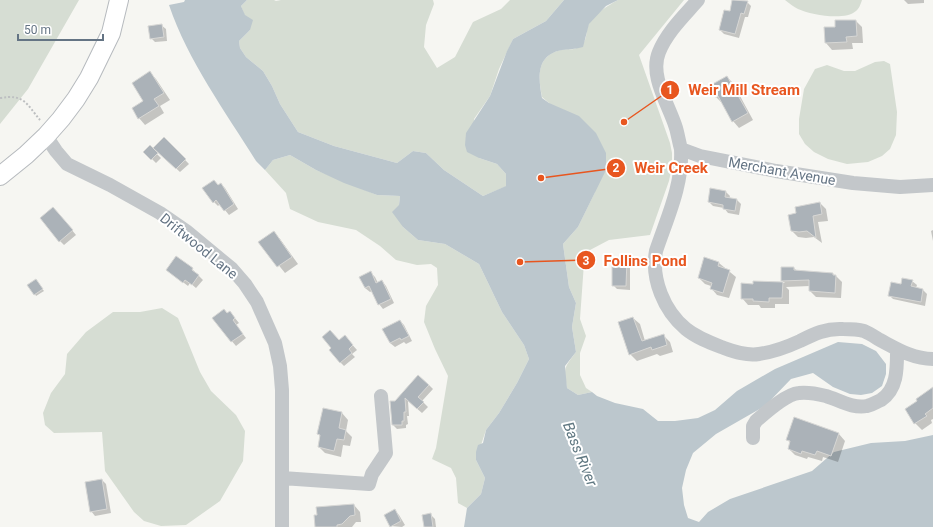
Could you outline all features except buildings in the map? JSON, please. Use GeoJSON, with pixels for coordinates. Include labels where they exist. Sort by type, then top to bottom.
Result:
{"type":"FeatureCollection","features":[{"type":"Feature","properties":{"kind":"main road"},"geometry":{"type":"LineString","coordinates":[[0,176],[26,155],[62,119],[89,78],[111,33],[119,0]]}},
{"type":"Feature","properties":{"kind":"street"},"geometry":{"type":"LineString","coordinates":[[698,0],[670,32],[659,52],[657,62],[659,82],[676,127],[682,160],[678,184],[656,251],[655,269],[660,293],[674,316],[686,329],[709,342],[746,354],[758,354],[776,350],[822,331],[834,329],[853,329],[865,332],[897,350],[914,357],[933,359]]}},
{"type":"Feature","properties":{"kind":"street","name":"Driftwood Lane"},"geometry":{"type":"LineString","coordinates":[[48,134],[56,151],[67,164],[110,185],[160,213],[186,231],[232,270],[245,284],[258,302],[275,344],[280,366],[282,390],[282,527]]}},
{"type":"Feature","properties":{"kind":"street","name":"Merchant Avenue"},"geometry":{"type":"LineString","coordinates":[[681,149],[700,156],[776,171],[853,183],[900,187],[933,185]]}},
{"type":"Feature","properties":{"kind":"street"},"geometry":{"type":"LineString","coordinates":[[753,438],[753,426],[756,422],[790,395],[798,393],[825,396],[863,407],[874,404],[884,398],[893,384],[896,375],[897,350]]}},
{"type":"Feature","properties":{"kind":"street"},"geometry":{"type":"LineString","coordinates":[[282,478],[369,484],[372,474],[386,453],[381,396]]}},
{"type":"Feature","properties":{"kind":"path"},"geometry":{"type":"LineString","coordinates":[[0,98],[16,96],[24,101],[48,134]]}},
{"type":"Feature","properties":{"kind":"shaded area"},"geometry":{"type":"Polygon","coordinates":[[[0,0],[79,0],[28,89],[0,124],[0,0]]]}},
{"type":"Feature","properties":{"kind":"shaded area"},"geometry":{"type":"Polygon","coordinates":[[[247,0],[433,0],[434,4],[426,25],[424,47],[437,68],[455,57],[473,22],[501,9],[510,0],[564,0],[546,21],[513,39],[499,69],[490,96],[474,119],[479,158],[497,164],[506,174],[507,186],[483,196],[444,170],[426,153],[413,151],[397,163],[334,146],[298,132],[280,104],[263,71],[246,57],[240,48],[239,41],[250,30],[241,6],[247,0]]]}},
{"type":"Feature","properties":{"kind":"shaded area"},"geometry":{"type":"Polygon","coordinates":[[[618,0],[684,0],[639,55],[670,143],[672,166],[669,181],[650,235],[609,240],[590,250],[584,263],[580,319],[586,336],[580,353],[580,375],[586,388],[592,392],[578,395],[567,388],[565,376],[567,366],[576,352],[572,327],[576,303],[569,287],[563,244],[578,227],[595,192],[549,103],[542,97],[540,75],[543,62],[547,57],[561,50],[575,49],[580,46],[586,37],[588,26],[593,18],[618,0]]]}},
{"type":"Feature","properties":{"kind":"shaded area"},"geometry":{"type":"Polygon","coordinates":[[[785,0],[862,0],[856,11],[851,14],[844,16],[828,16],[804,11],[796,8],[785,0]]]}},
{"type":"Feature","properties":{"kind":"shaded area"},"geometry":{"type":"Polygon","coordinates":[[[884,61],[890,64],[897,112],[896,135],[890,149],[882,156],[868,162],[847,164],[828,159],[814,152],[805,144],[799,134],[799,119],[804,89],[815,69],[827,65],[844,71],[855,71],[875,62],[884,61]]]}},
{"type":"Feature","properties":{"kind":"shaded area"},"geometry":{"type":"Polygon","coordinates":[[[290,155],[316,170],[377,195],[400,196],[399,205],[403,227],[418,240],[445,244],[479,264],[502,312],[524,345],[529,359],[499,413],[486,430],[476,460],[485,478],[481,494],[467,508],[458,503],[456,478],[451,468],[432,459],[436,448],[448,376],[424,322],[426,306],[438,285],[437,268],[431,264],[417,265],[396,260],[380,246],[356,230],[318,222],[290,209],[286,193],[265,170],[273,160],[290,155]]]}},
{"type":"Feature","properties":{"kind":"shaded area"},"geometry":{"type":"Polygon","coordinates":[[[162,308],[178,318],[200,372],[211,391],[236,415],[245,431],[243,461],[220,501],[186,525],[161,526],[144,521],[134,512],[105,471],[102,432],[54,433],[45,425],[43,413],[51,393],[65,374],[67,354],[86,332],[113,312],[140,312],[162,308]]]}},
{"type":"Feature","properties":{"kind":"water","name":"Bass River"},"geometry":{"type":"Polygon","coordinates":[[[185,0],[247,0],[241,6],[245,15],[253,20],[250,30],[239,41],[240,48],[246,57],[263,71],[280,104],[298,132],[334,146],[397,163],[413,151],[426,153],[444,170],[483,196],[506,186],[506,174],[497,164],[467,152],[465,145],[466,133],[490,96],[513,39],[546,21],[564,0],[618,0],[606,6],[589,24],[583,47],[562,50],[547,57],[543,62],[540,75],[542,98],[549,103],[579,116],[596,133],[606,153],[606,170],[578,227],[563,244],[569,287],[576,303],[572,327],[576,352],[565,366],[567,388],[578,395],[592,392],[597,396],[615,403],[643,409],[658,421],[675,421],[698,418],[715,410],[737,391],[775,369],[838,342],[862,344],[876,351],[886,364],[886,374],[882,386],[872,393],[861,395],[850,394],[833,387],[813,373],[791,379],[765,406],[716,434],[693,453],[686,470],[682,488],[684,505],[688,518],[699,522],[708,512],[730,499],[812,471],[834,452],[871,443],[905,441],[933,435],[933,527],[464,527],[467,508],[481,494],[485,478],[476,460],[478,445],[483,443],[486,430],[499,413],[529,359],[524,345],[502,312],[479,264],[445,244],[418,240],[403,227],[392,212],[399,205],[400,196],[377,195],[344,183],[316,170],[290,155],[273,160],[265,170],[256,161],[208,85],[186,46],[177,26],[169,5],[184,2],[185,0]]]}},
{"type":"Feature","properties":{"kind":"place","name":"Weir Mill Stream"},"geometry":{"type":"Point","coordinates":[624,122]}},
{"type":"Feature","properties":{"kind":"place","name":"Weir Creek"},"geometry":{"type":"Point","coordinates":[541,178]}},
{"type":"Feature","properties":{"kind":"place","name":"Follins Pond"},"geometry":{"type":"Point","coordinates":[520,262]}}]}
